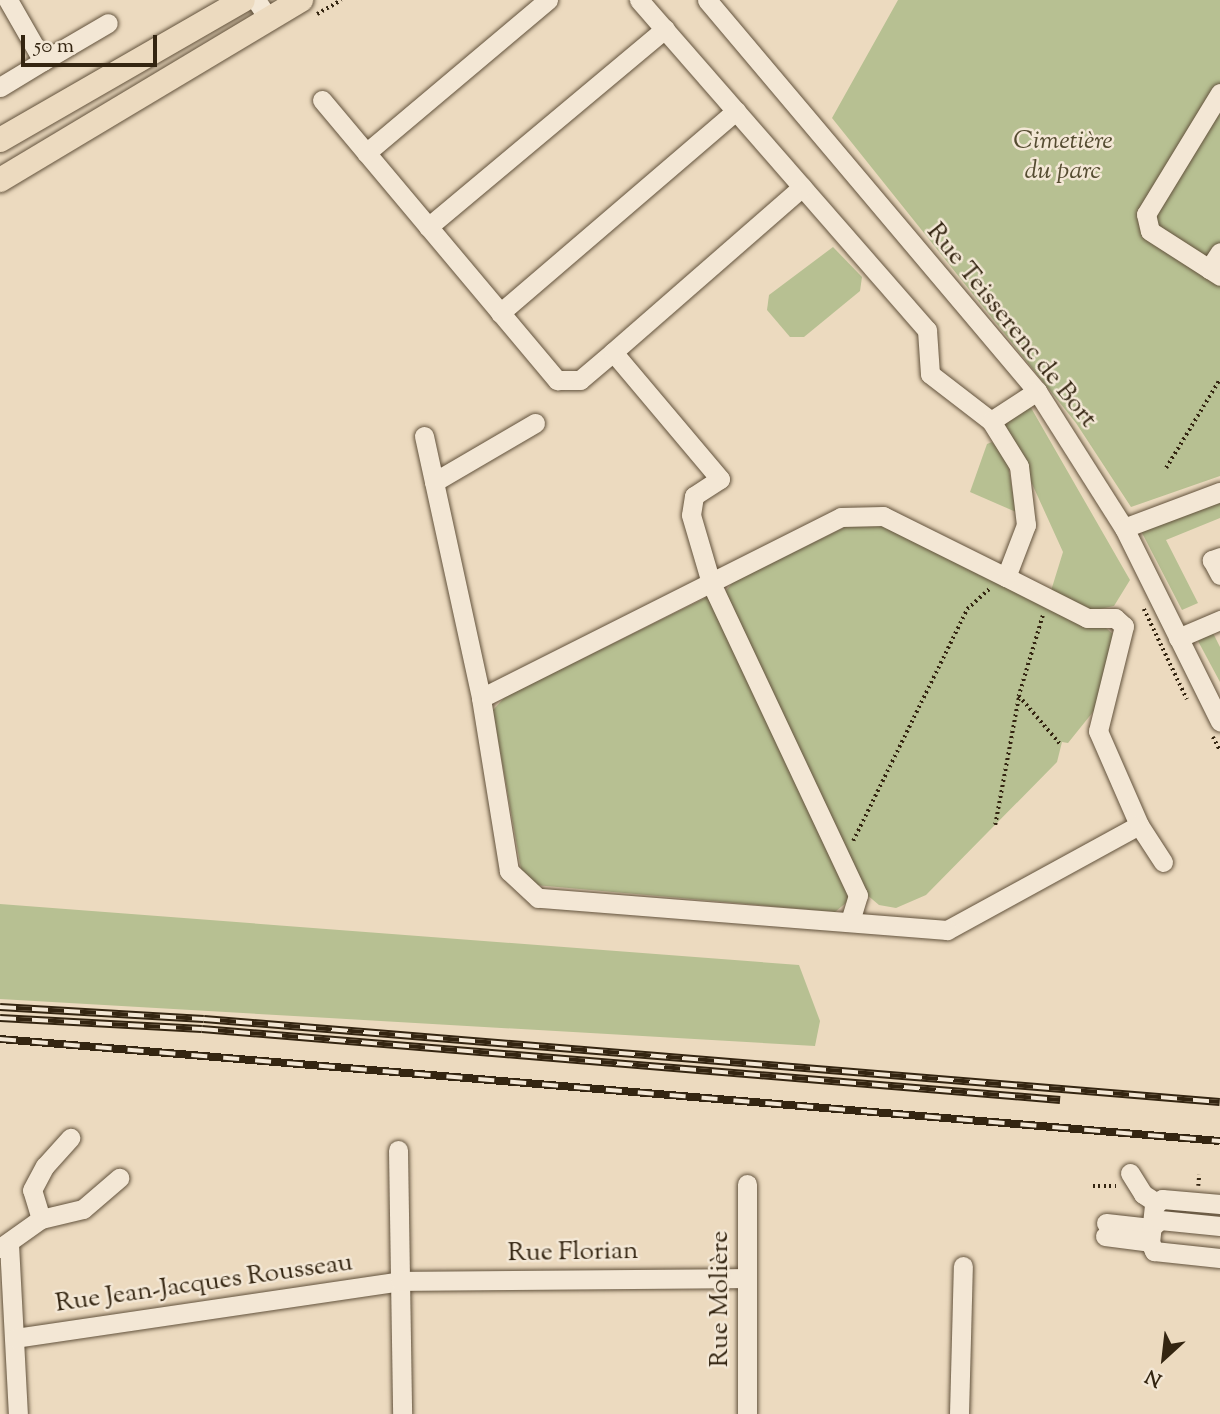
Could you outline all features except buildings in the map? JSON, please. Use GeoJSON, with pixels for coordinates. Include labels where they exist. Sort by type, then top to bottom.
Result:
{"type":"FeatureCollection","features":[{"type":"Feature","properties":{"kind":"main road"},"geometry":{"type":"LineString","coordinates":[[0,140],[243,0]]}},
{"type":"Feature","properties":{"kind":"main road"},"geometry":{"type":"LineString","coordinates":[[0,180],[262,10],[301,0]]}},
{"type":"Feature","properties":{"kind":"street"},"geometry":{"type":"LineString","coordinates":[[8,0],[43,61]]}},
{"type":"Feature","properties":{"kind":"street"},"geometry":{"type":"LineString","coordinates":[[366,153],[548,0]]}},
{"type":"Feature","properties":{"kind":"street"},"geometry":{"type":"LineString","coordinates":[[639,0],[927,330],[930,374],[991,421],[1019,466],[1026,525],[1002,575]]}},
{"type":"Feature","properties":{"kind":"street","name":"Rue Teisserenc de Bort"},"geometry":{"type":"LineString","coordinates":[[707,0],[1037,390],[1124,528],[1178,638],[1216,727]]}},
{"type":"Feature","properties":{"kind":"street"},"geometry":{"type":"LineString","coordinates":[[0,87],[108,23]]}},
{"type":"Feature","properties":{"kind":"street"},"geometry":{"type":"LineString","coordinates":[[428,227],[665,29]]}},
{"type":"Feature","properties":{"kind":"street"},"geometry":{"type":"LineString","coordinates":[[1216,266],[1150,231],[1146,214],[1220,93]]}},
{"type":"Feature","properties":{"kind":"street"},"geometry":{"type":"LineString","coordinates":[[322,100],[557,380],[580,380],[802,187]]}},
{"type":"Feature","properties":{"kind":"street"},"geometry":{"type":"LineString","coordinates":[[500,313],[736,111]]}},
{"type":"Feature","properties":{"kind":"street"},"geometry":{"type":"LineString","coordinates":[[613,352],[720,479],[694,496],[691,514],[711,583],[858,895],[850,922]]}},
{"type":"Feature","properties":{"kind":"street"},"geometry":{"type":"LineString","coordinates":[[991,421],[1037,390]]}},
{"type":"Feature","properties":{"kind":"street"},"geometry":{"type":"LineString","coordinates":[[434,482],[535,423]]}},
{"type":"Feature","properties":{"kind":"street"},"geometry":{"type":"LineString","coordinates":[[424,436],[481,698],[509,871],[538,898],[947,930],[1139,825]]}},
{"type":"Feature","properties":{"kind":"street"},"geometry":{"type":"LineString","coordinates":[[1124,528],[1220,492]]}},
{"type":"Feature","properties":{"kind":"street"},"geometry":{"type":"LineString","coordinates":[[481,698],[841,517],[883,516],[1087,618],[1115,618],[1124,626],[1098,731],[1139,825],[1163,862]]}},
{"type":"Feature","properties":{"kind":"street"},"geometry":{"type":"LineString","coordinates":[[1220,557],[1212,560],[1220,575]]}},
{"type":"Feature","properties":{"kind":"street"},"geometry":{"type":"LineString","coordinates":[[1178,638],[1220,620]]}},
{"type":"Feature","properties":{"kind":"street"},"geometry":{"type":"LineString","coordinates":[[41,1219],[32,1190],[45,1166],[71,1138]]}},
{"type":"Feature","properties":{"kind":"street"},"geometry":{"type":"LineString","coordinates":[[398,1150],[402,1414]]}},
{"type":"Feature","properties":{"kind":"street"},"geometry":{"type":"LineString","coordinates":[[1130,1173],[1143,1194],[1157,1203]]}},
{"type":"Feature","properties":{"kind":"street"},"geometry":{"type":"LineString","coordinates":[[18,1414],[15,1338],[5,1246],[41,1219],[83,1209],[119,1178]]}},
{"type":"Feature","properties":{"kind":"street","name":"Rue Molière"},"geometry":{"type":"LineString","coordinates":[[747,1184],[747,1414]]}},
{"type":"Feature","properties":{"kind":"street"},"geometry":{"type":"LineString","coordinates":[[1220,1205],[1162,1199],[1157,1203],[1151,1235],[1154,1251],[1220,1258]]}},
{"type":"Feature","properties":{"kind":"street"},"geometry":{"type":"LineString","coordinates":[[1151,1235],[1160,1220],[1220,1226]]}},
{"type":"Feature","properties":{"kind":"street"},"geometry":{"type":"LineString","coordinates":[[1106,1230],[1151,1235]]}},
{"type":"Feature","properties":{"kind":"street"},"geometry":{"type":"LineString","coordinates":[[959,1414],[963,1266]]}},
{"type":"Feature","properties":{"kind":"street","name":"Rue Florian"},"geometry":{"type":"LineString","coordinates":[[400,1281],[746,1278]]}},
{"type":"Feature","properties":{"kind":"street","name":"Rue Jean-Jacques Rousseau"},"geometry":{"type":"LineString","coordinates":[[15,1338],[400,1281]]}},
{"type":"Feature","properties":{"kind":"path"},"geometry":{"type":"LineString","coordinates":[[1166,468],[1220,379]]}},
{"type":"Feature","properties":{"kind":"path"},"geometry":{"type":"LineString","coordinates":[[842,861],[967,609],[987,594],[1002,575]]}},
{"type":"Feature","properties":{"kind":"path"},"geometry":{"type":"LineString","coordinates":[[995,825],[1019,696],[1049,598]]}},
{"type":"Feature","properties":{"kind":"path"},"geometry":{"type":"LineString","coordinates":[[1144,605],[1144,615],[1194,707]]}},
{"type":"Feature","properties":{"kind":"path"},"geometry":{"type":"LineString","coordinates":[[1019,696],[1061,745]]}},
{"type":"Feature","properties":{"kind":"path"},"geometry":{"type":"LineString","coordinates":[[1216,727],[1220,750]]}},
{"type":"Feature","properties":{"kind":"green space","name":"Cimetière du parc"},"geometry":{"type":"Polygon","coordinates":[[[898,0],[1220,0],[1220,476],[1131,507],[1076,423],[832,118],[898,0]]]}},
{"type":"Feature","properties":{"kind":"green space"},"geometry":{"type":"Polygon","coordinates":[[[833,247],[862,277],[860,291],[804,337],[790,337],[767,310],[769,295],[833,247]]]}},
{"type":"Feature","properties":{"kind":"green space"},"geometry":{"type":"Polygon","coordinates":[[[1030,406],[1130,580],[1114,606],[1090,611],[1050,594],[1063,552],[1004,422],[1030,406]]]}},
{"type":"Feature","properties":{"kind":"green space"},"geometry":{"type":"Polygon","coordinates":[[[992,442],[1007,458],[1016,512],[970,492],[987,444],[992,442]]]}},
{"type":"Feature","properties":{"kind":"green space"},"geometry":{"type":"Polygon","coordinates":[[[1220,502],[1220,518],[1166,540],[1198,603],[1182,610],[1141,531],[1220,502]]]}},
{"type":"Feature","properties":{"kind":"green space"},"geometry":{"type":"Polygon","coordinates":[[[885,526],[1075,622],[1106,628],[1114,635],[1101,702],[1068,743],[1062,742],[1057,762],[926,895],[896,908],[879,905],[866,894],[725,592],[733,582],[845,527],[885,526]]]}},
{"type":"Feature","properties":{"kind":"green space"},"geometry":{"type":"Polygon","coordinates":[[[709,596],[852,885],[847,902],[835,912],[535,885],[521,869],[493,710],[505,697],[709,596]]]}},
{"type":"Feature","properties":{"kind":"green space"},"geometry":{"type":"Polygon","coordinates":[[[1213,633],[1220,647],[1220,682],[1198,641],[1213,633]]]}},
{"type":"Feature","properties":{"kind":"green space"},"geometry":{"type":"Polygon","coordinates":[[[0,904],[799,965],[820,1021],[815,1046],[0,999],[0,904]]]}},
{"type":"Feature","properties":{"kind":"railway"},"geometry":{"type":"LineString","coordinates":[[0,1007],[204,1019],[1220,1102]]}},
{"type":"Feature","properties":{"kind":"railway"},"geometry":{"type":"LineString","coordinates":[[0,1018],[202,1029],[1060,1100]]}},
{"type":"Feature","properties":{"kind":"railway"},"geometry":{"type":"LineString","coordinates":[[0,1039],[1220,1141]]}}]}
